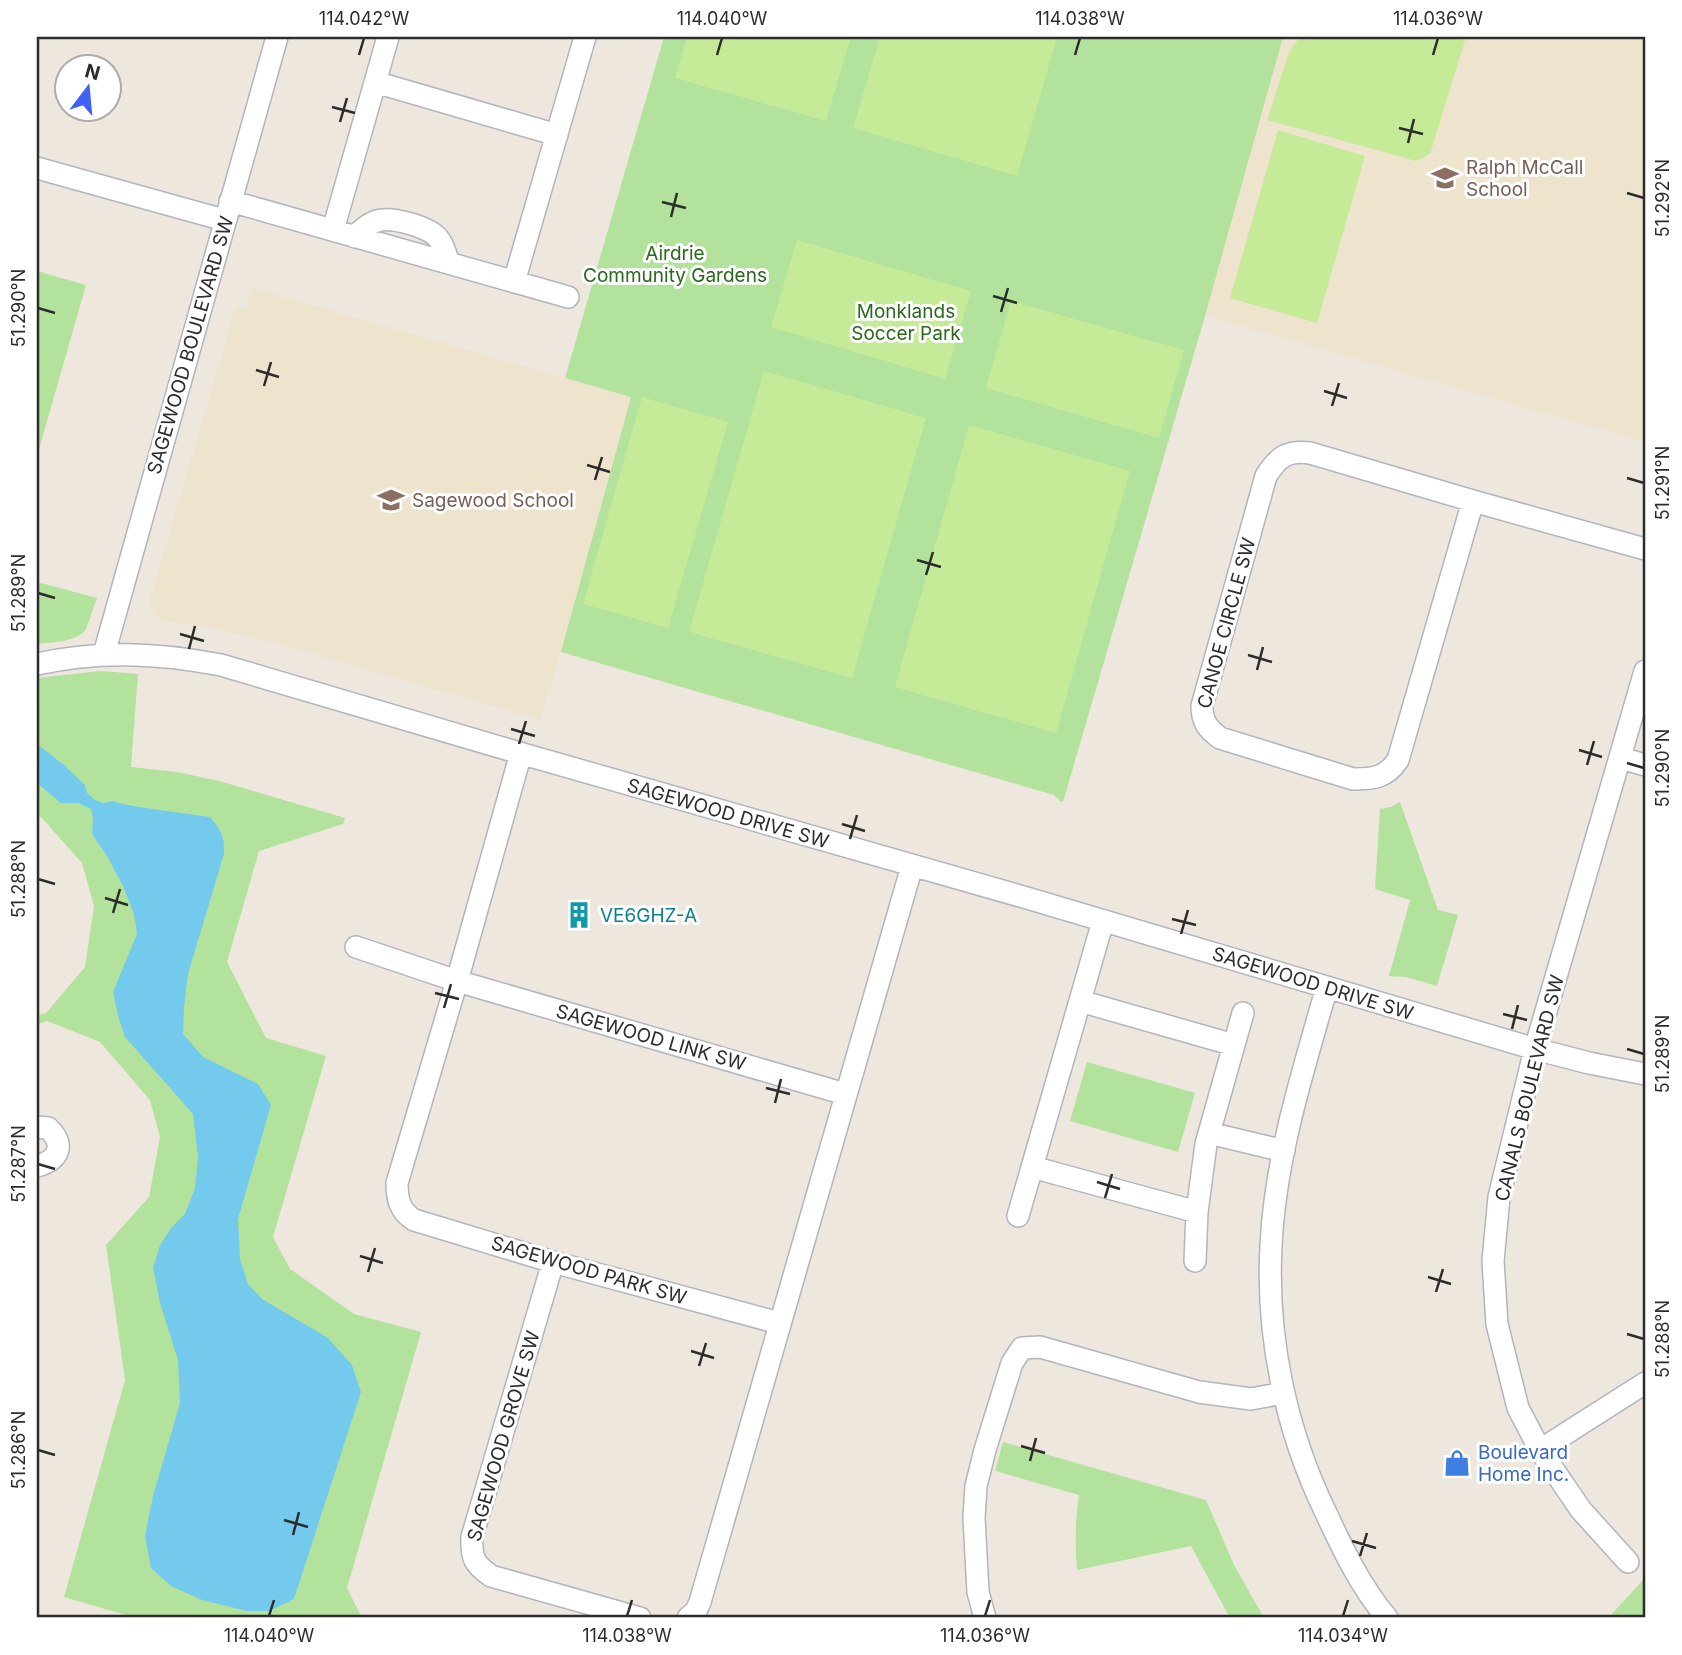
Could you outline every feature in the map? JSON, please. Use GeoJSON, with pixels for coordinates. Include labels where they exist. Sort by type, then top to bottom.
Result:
{"type":"FeatureCollection","features":[{"type":"Feature","properties":{"kind":"street","name":"SAGEWOOD BOULEVARD SW"},"geometry":{"type":"LineString","coordinates":[[104,654],[277,37]]}},
{"type":"Feature","properties":{"kind":"street"},"geometry":{"type":"LineString","coordinates":[[333,230],[388,37]]}},
{"type":"Feature","properties":{"kind":"street"},"geometry":{"type":"LineString","coordinates":[[514,282],[585,37]]}},
{"type":"Feature","properties":{"kind":"street"},"geometry":{"type":"LineString","coordinates":[[375,82],[556,135]]}},
{"type":"Feature","properties":{"kind":"street"},"geometry":{"type":"LineString","coordinates":[[37,168],[227,211],[333,230],[568,298]]}},
{"type":"Feature","properties":{"kind":"street","name":"CANOE CIRCLE SW"},"geometry":{"type":"LineString","coordinates":[[1473,501],[1398,760],[1391,770],[1368,779],[1353,779],[1220,738],[1205,725],[1202,706],[1266,476],[1274,463],[1284,455],[1310,453],[1645,549]]}},
{"type":"Feature","properties":{"kind":"street","name":"SAGEWOOD DRIVE SW"},"geometry":{"type":"LineString","coordinates":[[37,664],[68,657],[104,654],[182,657],[221,665],[1535,1049],[1645,1074]]}},
{"type":"Feature","properties":{"kind":"street","name":"CANALS BOULEVARD SW"},"geometry":{"type":"LineString","coordinates":[[1628,1562],[1581,1510],[1540,1450],[1518,1408],[1497,1324],[1493,1261],[1499,1197],[1535,1049],[1645,671]]}},
{"type":"Feature","properties":{"kind":"street","name":"SAGEWOOD PARK SW"},"geometry":{"type":"LineString","coordinates":[[521,753],[397,1183],[399,1204],[414,1220],[553,1262],[779,1323]]}},
{"type":"Feature","properties":{"kind":"street"},"geometry":{"type":"LineString","coordinates":[[1621,758],[1645,765]]}},
{"type":"Feature","properties":{"kind":"street"},"geometry":{"type":"LineString","coordinates":[[688,1618],[696,1611],[700,1602],[912,866]]}},
{"type":"Feature","properties":{"kind":"street"},"geometry":{"type":"LineString","coordinates":[[1018,1216],[1103,921]]}},
{"type":"Feature","properties":{"kind":"street","name":"SAGEWOOD LINK SW"},"geometry":{"type":"LineString","coordinates":[[356,947],[457,981],[845,1094]]}},
{"type":"Feature","properties":{"kind":"street"},"geometry":{"type":"LineString","coordinates":[[1327,987],[1298,1086],[1278,1181],[1270,1246],[1272,1320],[1283,1393],[1311,1483],[1351,1565],[1387,1618]]}},
{"type":"Feature","properties":{"kind":"street"},"geometry":{"type":"LineString","coordinates":[[1080,1001],[1234,1045]]}},
{"type":"Feature","properties":{"kind":"street"},"geometry":{"type":"LineString","coordinates":[[1195,1261],[1197,1213],[1209,1133],[1243,1013]]}},
{"type":"Feature","properties":{"kind":"street"},"geometry":{"type":"LineString","coordinates":[[37,1126],[48,1128],[58,1140],[59,1148],[55,1157],[37,1167]]}},
{"type":"Feature","properties":{"kind":"street"},"geometry":{"type":"LineString","coordinates":[[1209,1133],[1284,1151]]}},
{"type":"Feature","properties":{"kind":"street"},"geometry":{"type":"LineString","coordinates":[[1032,1167],[1197,1213]]}},
{"type":"Feature","properties":{"kind":"street","name":"SAGEWOOD GROVE SW"},"geometry":{"type":"LineString","coordinates":[[553,1262],[472,1537],[471,1550],[476,1563],[491,1576],[640,1618]]}},
{"type":"Feature","properties":{"kind":"street"},"geometry":{"type":"LineString","coordinates":[[981,1617],[974,1518],[976,1486],[1012,1363],[1022,1348],[1040,1347],[1199,1392],[1251,1399],[1283,1393]]}},
{"type":"Feature","properties":{"kind":"street"},"geometry":{"type":"LineString","coordinates":[[1540,1450],[1645,1383]]}},
{"type":"Feature","properties":{"kind":"shaded area","name":"Ralph McCall School"},"geometry":{"type":"Polygon","coordinates":[[[1283,37],[1645,39],[1645,442],[1205,316],[1283,37]]]}},
{"type":"Feature","properties":{"kind":"shaded area","name":"Sagewood School"},"geometry":{"type":"Polygon","coordinates":[[[253,288],[631,397],[540,720],[278,644],[212,628],[159,620],[149,602],[236,306],[246,308],[253,288]]]}},
{"type":"Feature","properties":{"kind":"green space","name":"Monklands Soccer Park"},"geometry":{"type":"Polygon","coordinates":[[[664,37],[1283,37],[1205,316],[1063,802],[1054,795],[561,652],[631,397],[565,378],[664,37]]]}},
{"type":"Feature","properties":{"kind":"green space"},"geometry":{"type":"Polygon","coordinates":[[[687,37],[851,37],[826,121],[675,78],[687,37]]]}},
{"type":"Feature","properties":{"kind":"green space"},"geometry":{"type":"Polygon","coordinates":[[[880,37],[1057,37],[1017,176],[853,128],[880,37]]]}},
{"type":"Feature","properties":{"kind":"green space"},"geometry":{"type":"Polygon","coordinates":[[[1300,37],[1466,37],[1430,154],[1416,161],[1267,120],[1289,52],[1300,37]]]}},
{"type":"Feature","properties":{"kind":"green space"},"geometry":{"type":"Polygon","coordinates":[[[1278,130],[1365,156],[1317,323],[1230,298],[1278,130]]]}},
{"type":"Feature","properties":{"kind":"green space"},"geometry":{"type":"Polygon","coordinates":[[[797,240],[971,291],[945,379],[771,327],[797,240]]]}},
{"type":"Feature","properties":{"kind":"green space"},"geometry":{"type":"Polygon","coordinates":[[[37,271],[86,285],[37,456],[37,271]]]}},
{"type":"Feature","properties":{"kind":"green space"},"geometry":{"type":"Polygon","coordinates":[[[1011,301],[1184,350],[1159,438],[986,388],[1011,301]]]}},
{"type":"Feature","properties":{"kind":"green space"},"geometry":{"type":"Polygon","coordinates":[[[764,371],[926,418],[852,678],[689,632],[764,371]]]}},
{"type":"Feature","properties":{"kind":"green space"},"geometry":{"type":"Polygon","coordinates":[[[642,397],[728,422],[668,628],[583,604],[642,397]]]}},
{"type":"Feature","properties":{"kind":"green space"},"geometry":{"type":"Polygon","coordinates":[[[969,425],[1130,471],[1056,733],[895,687],[969,425]]]}},
{"type":"Feature","properties":{"kind":"green space"},"geometry":{"type":"Polygon","coordinates":[[[37,582],[97,598],[86,629],[81,634],[63,641],[37,644],[37,582]]]}},
{"type":"Feature","properties":{"kind":"green space"},"geometry":{"type":"Polygon","coordinates":[[[101,671],[138,674],[131,767],[177,772],[219,781],[345,818],[343,824],[259,851],[227,962],[266,1038],[326,1056],[273,1237],[290,1269],[354,1314],[421,1332],[347,1588],[362,1618],[136,1618],[64,1597],[125,1380],[106,1245],[149,1197],[160,1137],[150,1100],[100,1042],[47,1021],[37,1024],[37,1015],[46,1013],[85,967],[94,906],[82,863],[42,818],[37,816],[37,678],[101,671]]]}},
{"type":"Feature","properties":{"kind":"green space"},"geometry":{"type":"Polygon","coordinates":[[[1400,802],[1438,910],[1458,915],[1437,986],[1406,977],[1389,976],[1410,900],[1375,889],[1380,809],[1400,802]]]}},
{"type":"Feature","properties":{"kind":"green space"},"geometry":{"type":"Polygon","coordinates":[[[1087,1062],[1195,1093],[1178,1152],[1070,1121],[1087,1062]]]}},
{"type":"Feature","properties":{"kind":"green space"},"geometry":{"type":"Polygon","coordinates":[[[1003,1442],[1206,1500],[1234,1565],[1264,1618],[1230,1618],[1191,1546],[1077,1570],[1079,1495],[995,1471],[1003,1442]]]}},
{"type":"Feature","properties":{"kind":"green space"},"geometry":{"type":"Polygon","coordinates":[[[1645,1578],[1645,1618],[1608,1618],[1645,1578]]]}},
{"type":"Feature","properties":{"kind":"water"},"geometry":{"type":"Polygon","coordinates":[[[37,744],[85,785],[87,793],[95,800],[210,817],[223,838],[224,854],[188,974],[183,1034],[203,1057],[258,1084],[271,1105],[238,1219],[240,1259],[248,1284],[262,1299],[328,1338],[352,1365],[361,1392],[294,1599],[269,1611],[247,1611],[202,1600],[171,1586],[151,1568],[145,1536],[153,1496],[180,1403],[178,1360],[160,1303],[153,1268],[160,1245],[171,1228],[185,1214],[195,1188],[198,1157],[193,1114],[125,1037],[113,992],[137,934],[134,914],[123,886],[92,834],[91,809],[79,803],[61,803],[37,783],[37,744]]]}},
{"type":"Feature","properties":{"kind":"place","name":"Ralph McCall School"},"geometry":{"type":"Point","coordinates":[1445,178]}},
{"type":"Feature","properties":{"kind":"place","name":"Sagewood School"},"geometry":{"type":"Point","coordinates":[391,500]}},
{"type":"Feature","properties":{"kind":"place","name":"VE6GHZ-A"},"geometry":{"type":"Point","coordinates":[579,915]}},
{"type":"Feature","properties":{"kind":"place","name":"Boulevard Home Inc."},"geometry":{"type":"Point","coordinates":[1457,1463]}},
{"type":"Feature","properties":{"kind":"park label","name":"Airdrie Community Gardens"},"geometry":{"type":"Point","coordinates":[675,264]}}]}
